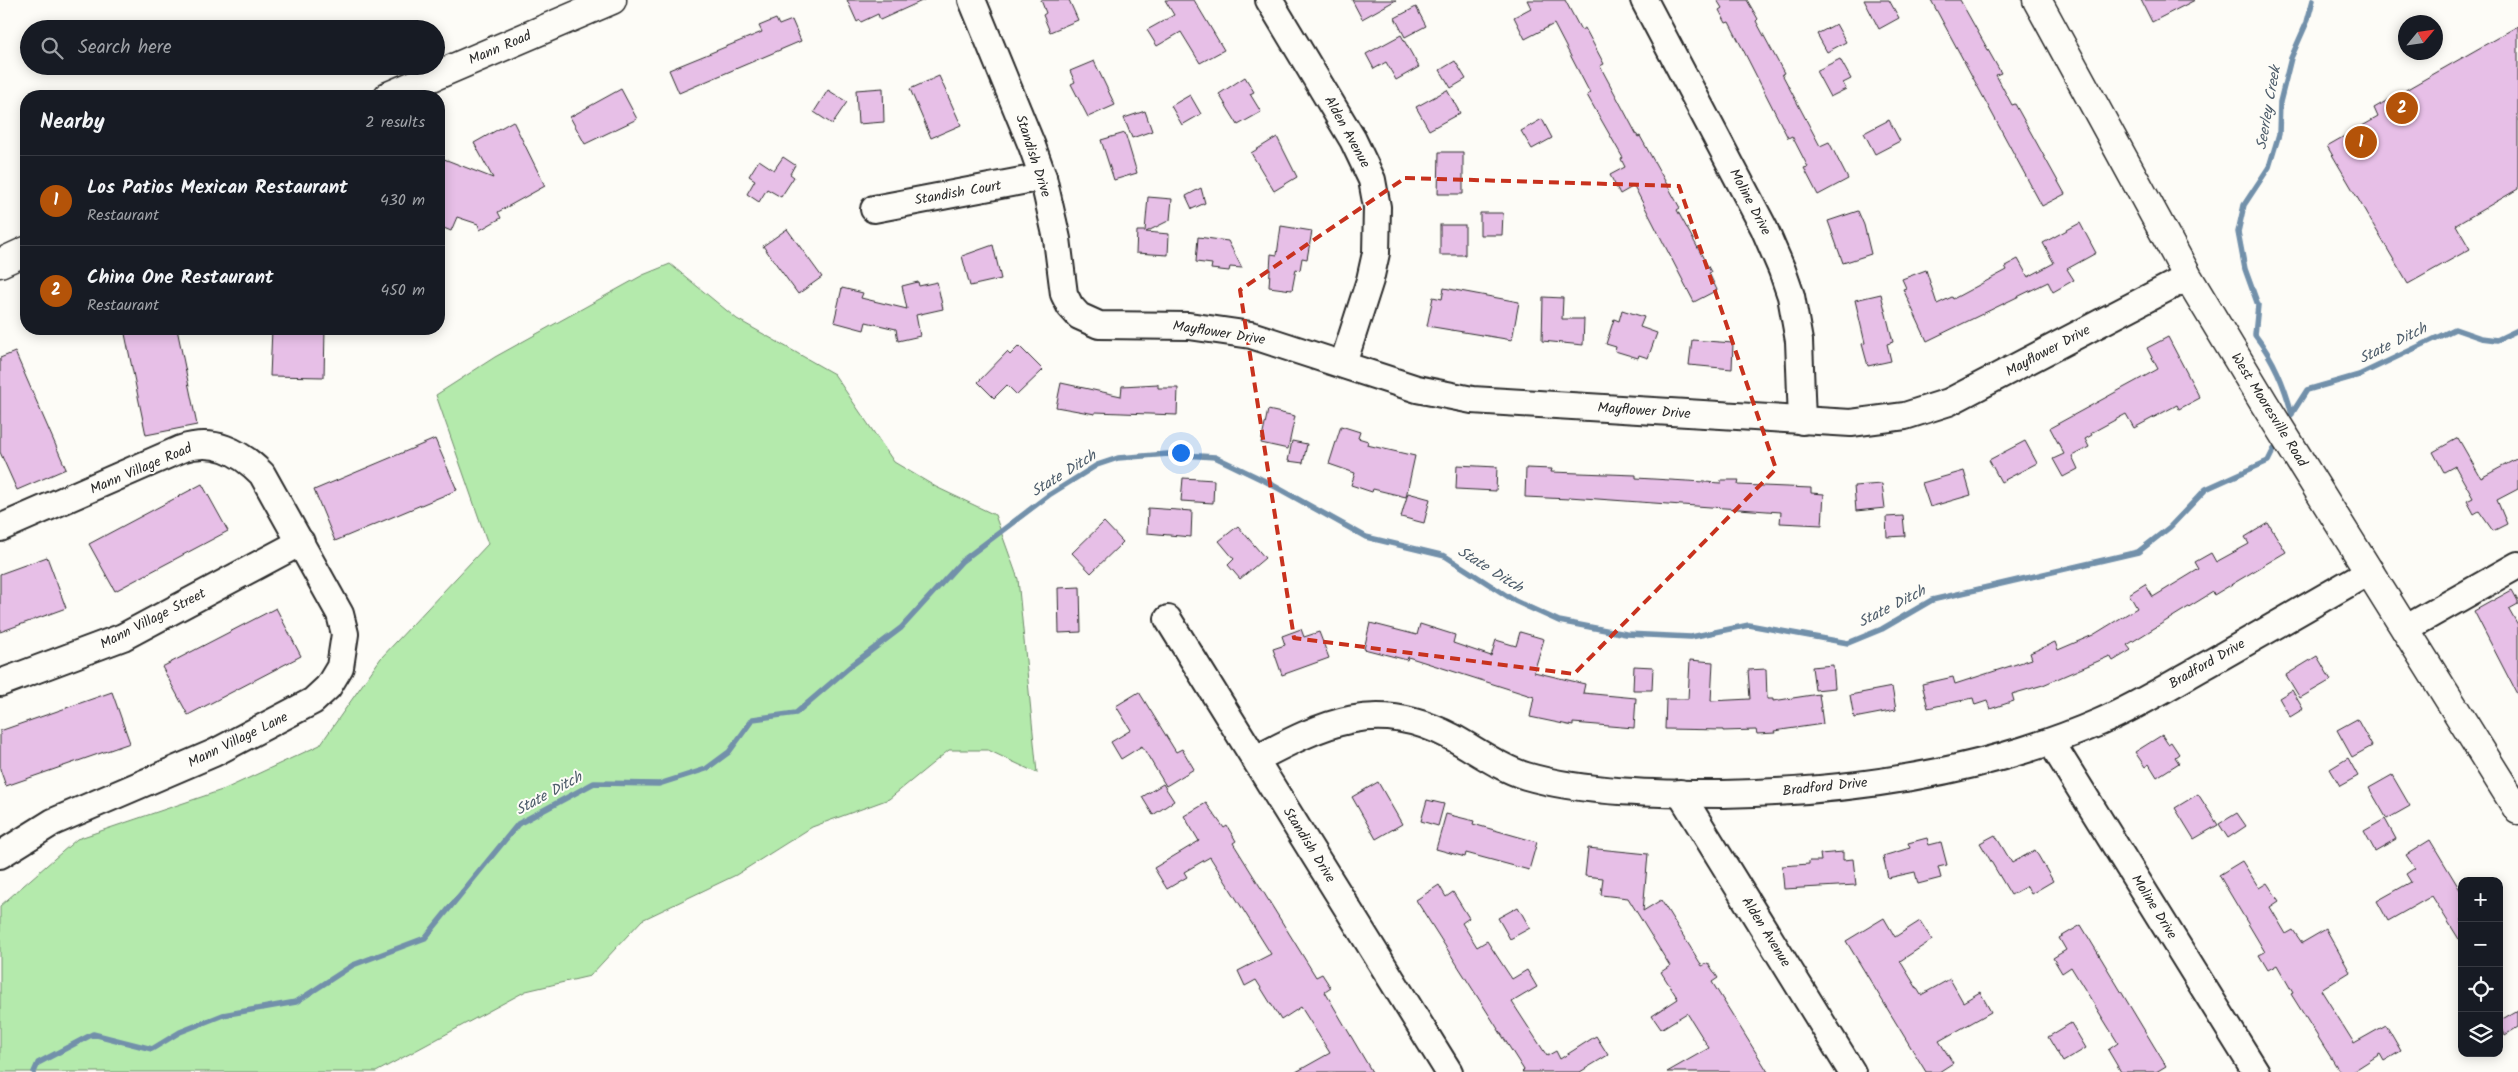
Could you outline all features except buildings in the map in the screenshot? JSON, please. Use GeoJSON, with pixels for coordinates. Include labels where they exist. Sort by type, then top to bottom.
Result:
{"type":"FeatureCollection","features":[{"type":"Feature","properties":{"kind":"main road","name":"Mann Road"},"geometry":{"type":"LineString","coordinates":[[445,72],[612,0]]}},
{"type":"Feature","properties":{"kind":"main road","name":"West Mooresville Road"},"geometry":{"type":"LineString","coordinates":[[2038,0],[2188,277],[2264,403],[2518,810]]}},
{"type":"Feature","properties":{"kind":"main road","name":"Mann Road"},"geometry":{"type":"LineString","coordinates":[[402,90],[437,75]]}},
{"type":"Feature","properties":{"kind":"main road"},"geometry":{"type":"LineString","coordinates":[[0,263],[20,254]]}},
{"type":"Feature","properties":{"kind":"street","name":"Standish Drive"},"geometry":{"type":"LineString","coordinates":[[972,0],[1024,122],[1042,177],[1057,239],[1064,294],[1078,316]]}},
{"type":"Feature","properties":{"kind":"street","name":"Alden Avenue"},"geometry":{"type":"LineString","coordinates":[[1269,0],[1353,140],[1372,180],[1377,207],[1376,253],[1370,280],[1343,364]]}},
{"type":"Feature","properties":{"kind":"street","name":"Moline Drive"},"geometry":{"type":"LineString","coordinates":[[1644,0],[1764,228],[1782,270],[1791,296],[1800,340],[1802,421]]}},
{"type":"Feature","properties":{"kind":"street","name":"Standish Court"},"geometry":{"type":"LineString","coordinates":[[874,209],[1042,177]]}},
{"type":"Feature","properties":{"kind":"street","name":"Mayflower Drive"},"geometry":{"type":"LineString","coordinates":[[1078,316],[1098,325],[1171,325],[1242,334],[1343,364],[1417,389],[1472,400],[1851,423],[1879,421],[1905,416],[1941,405],[2188,277]]}},
{"type":"Feature","properties":{"kind":"street","name":"Mann Village Road"},"geometry":{"type":"LineString","coordinates":[[0,528],[181,449],[199,445],[228,448],[248,459],[262,474],[301,542]]}},
{"type":"Feature","properties":{"kind":"street","name":"Mann Village Street"},"geometry":{"type":"LineString","coordinates":[[0,683],[123,637],[301,542]]}},
{"type":"Feature","properties":{"kind":"street","name":"Mann Village Lane"},"geometry":{"type":"LineString","coordinates":[[0,855],[52,822],[214,754],[304,707],[321,695],[331,683],[340,667],[345,634],[340,614],[301,542]]}},
{"type":"Feature","properties":{"kind":"street"},"geometry":{"type":"LineString","coordinates":[[2405,629],[2518,565]]}},
{"type":"Feature","properties":{"kind":"street","name":"Bradford Drive"},"geometry":{"type":"LineString","coordinates":[[1256,759],[1305,734],[1332,723],[1359,718],[1384,718],[1411,721],[1436,729],[1522,774],[1547,782],[1615,789],[1680,792],[1775,792],[1844,786],[1948,769],[1999,758],[2051,742],[2135,705],[2370,571]]}},
{"type":"Feature","properties":{"kind":"street","name":"Standish Drive"},"geometry":{"type":"LineString","coordinates":[[1168,619],[1449,1072]]}},
{"type":"Feature","properties":{"kind":"street","name":"Moline Drive"},"geometry":{"type":"LineString","coordinates":[[2051,742],[2256,1072]]}},
{"type":"Feature","properties":{"kind":"street","name":"Alden Avenue"},"geometry":{"type":"LineString","coordinates":[[1680,792],[1852,1072]]}},
{"type":"Feature","properties":{"kind":"highlighted area"},"geometry":{"type":"Polygon","coordinates":[[[1405,178],[1679,186],[1776,469],[1574,674],[1294,638],[1240,290],[1405,178]]]}},
{"type":"Feature","properties":{"kind":"green space"},"geometry":{"type":"Polygon","coordinates":[[[670,264],[737,319],[834,374],[894,462],[936,487],[995,515],[1018,579],[1037,773],[988,750],[949,750],[889,799],[812,827],[736,875],[642,920],[590,976],[526,991],[376,1072],[0,1072],[0,906],[77,839],[225,789],[320,745],[381,658],[488,544],[436,395],[495,357],[643,275],[670,264]]]}},
{"type":"Feature","properties":{"kind":"waterway","name":"Seerley Creek"},"geometry":{"type":"LineString","coordinates":[[2292,414],[2278,373],[2255,335],[2258,305],[2245,269],[2238,232],[2244,205],[2269,167],[2279,134],[2280,102],[2291,58],[2307,22],[2313,0]]}},
{"type":"Feature","properties":{"kind":"waterway","name":"State Ditch"},"geometry":{"type":"LineString","coordinates":[[2291,415],[2307,390],[2359,375],[2455,329],[2481,338],[2497,340],[2518,330]]}},
{"type":"Feature","properties":{"kind":"waterway","name":"State Ditch"},"geometry":{"type":"LineString","coordinates":[[34,1072],[38,1063],[93,1034],[152,1049],[180,1032],[223,1015],[296,1002],[353,965],[425,938],[518,824],[594,783],[659,784],[706,769],[729,752],[753,719],[796,713],[852,665],[901,628],[962,561],[1049,495],[1097,465],[1118,458],[1168,454],[1215,457],[1267,482],[1366,537],[1445,556],[1515,601],[1559,621],[1626,634],[1691,637],[1749,625],[1848,643],[1882,629],[1932,600],[2138,552],[2170,527],[2206,489],[2268,461],[2274,449]]}},
{"type":"Feature","properties":{"kind":"place","name":"China One Restaurant"},"geometry":{"type":"Point","coordinates":[2402,108]}},
{"type":"Feature","properties":{"kind":"place","name":"Los Patios Mexican Restaurant"},"geometry":{"type":"Point","coordinates":[2361,142]}}]}
